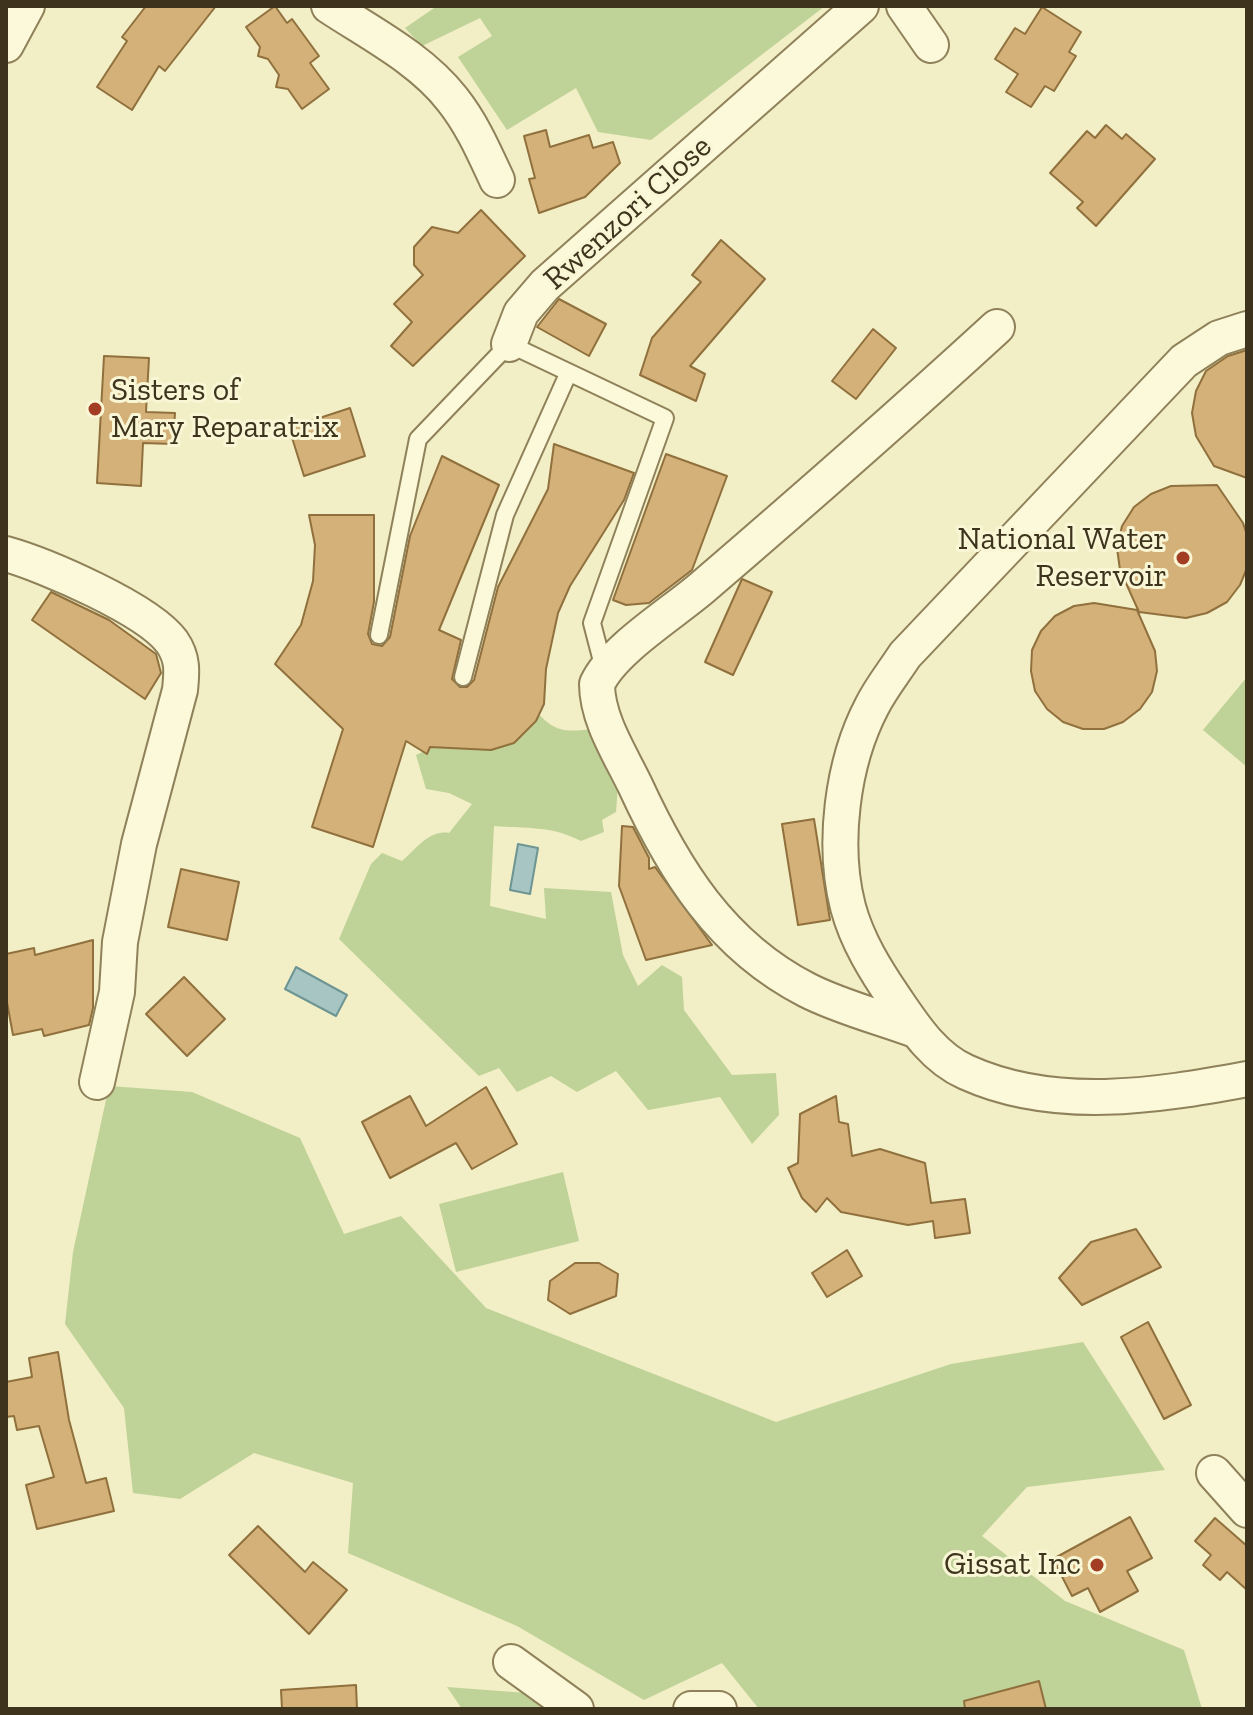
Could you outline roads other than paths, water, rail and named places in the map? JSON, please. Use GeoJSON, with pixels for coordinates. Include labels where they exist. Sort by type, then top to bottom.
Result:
{"type":"FeatureCollection","features":[{"type":"Feature","properties":{"kind":"street"},"geometry":{"type":"LineString","coordinates":[[6,45],[27,6]]}},
{"type":"Feature","properties":{"kind":"street"},"geometry":{"type":"LineString","coordinates":[[329,6],[427,73],[450,96],[472,127],[497,180]]}},
{"type":"Feature","properties":{"kind":"street","name":"Rwenzori Close"},"geometry":{"type":"LineString","coordinates":[[509,344],[521,313],[545,285],[861,6]]}},
{"type":"Feature","properties":{"kind":"street"},"geometry":{"type":"LineString","coordinates":[[904,6],[931,45]]}},
{"type":"Feature","properties":{"kind":"street"},"geometry":{"type":"LineString","coordinates":[[915,1030],[809,991],[739,945],[713,916],[667,852],[603,717],[597,684],[604,669],[617,654],[656,627],[802,502],[997,327]]}},
{"type":"Feature","properties":{"kind":"street"},"geometry":{"type":"LineString","coordinates":[[1247,329],[1219,338],[1184,361],[905,655],[872,706],[852,758],[843,811],[844,888],[864,950],[915,1030],[937,1053],[963,1071],[991,1082],[1043,1094],[1105,1097],[1171,1094],[1247,1079]]}},
{"type":"Feature","properties":{"kind":"street"},"geometry":{"type":"LineString","coordinates":[[17,557],[65,574],[155,626],[171,641],[182,662],[180,690],[136,858],[120,942],[117,992],[97,1082]]}},
{"type":"Feature","properties":{"kind":"street"},"geometry":{"type":"LineString","coordinates":[[1214,1473],[1247,1510]]}},
{"type":"Feature","properties":{"kind":"street"},"geometry":{"type":"LineString","coordinates":[[511,1662],[576,1709]]}},
{"type":"Feature","properties":{"kind":"street"},"geometry":{"type":"LineString","coordinates":[[691,1709],[719,1709]]}},
{"type":"Feature","properties":{"kind":"lane"},"geometry":{"type":"LineString","coordinates":[[509,344],[665,418],[592,623],[604,669]]}},
{"type":"Feature","properties":{"kind":"lane","name":"Rwenzori Close"},"geometry":{"type":"LineString","coordinates":[[379,635],[418,439],[509,344]]}},
{"type":"Feature","properties":{"kind":"lane"},"geometry":{"type":"LineString","coordinates":[[463,677],[505,515],[568,374]]}},
{"type":"Feature","properties":{"kind":"water"},"geometry":{"type":"Polygon","coordinates":[[[518,844],[538,848],[530,894],[510,890],[518,844]]]}},
{"type":"Feature","properties":{"kind":"water"},"geometry":{"type":"Polygon","coordinates":[[[296,967],[347,995],[336,1016],[285,989],[296,967]]]}},
{"type":"Feature","properties":{"kind":"place","name":"Sisters of Mary Reparatrix"},"geometry":{"type":"Point","coordinates":[95,409]}},
{"type":"Feature","properties":{"kind":"place","name":"National Water Reservoir"},"geometry":{"type":"Point","coordinates":[1183,558]}},
{"type":"Feature","properties":{"kind":"place","name":"Gissat Inc"},"geometry":{"type":"Point","coordinates":[1097,1565]}}]}
